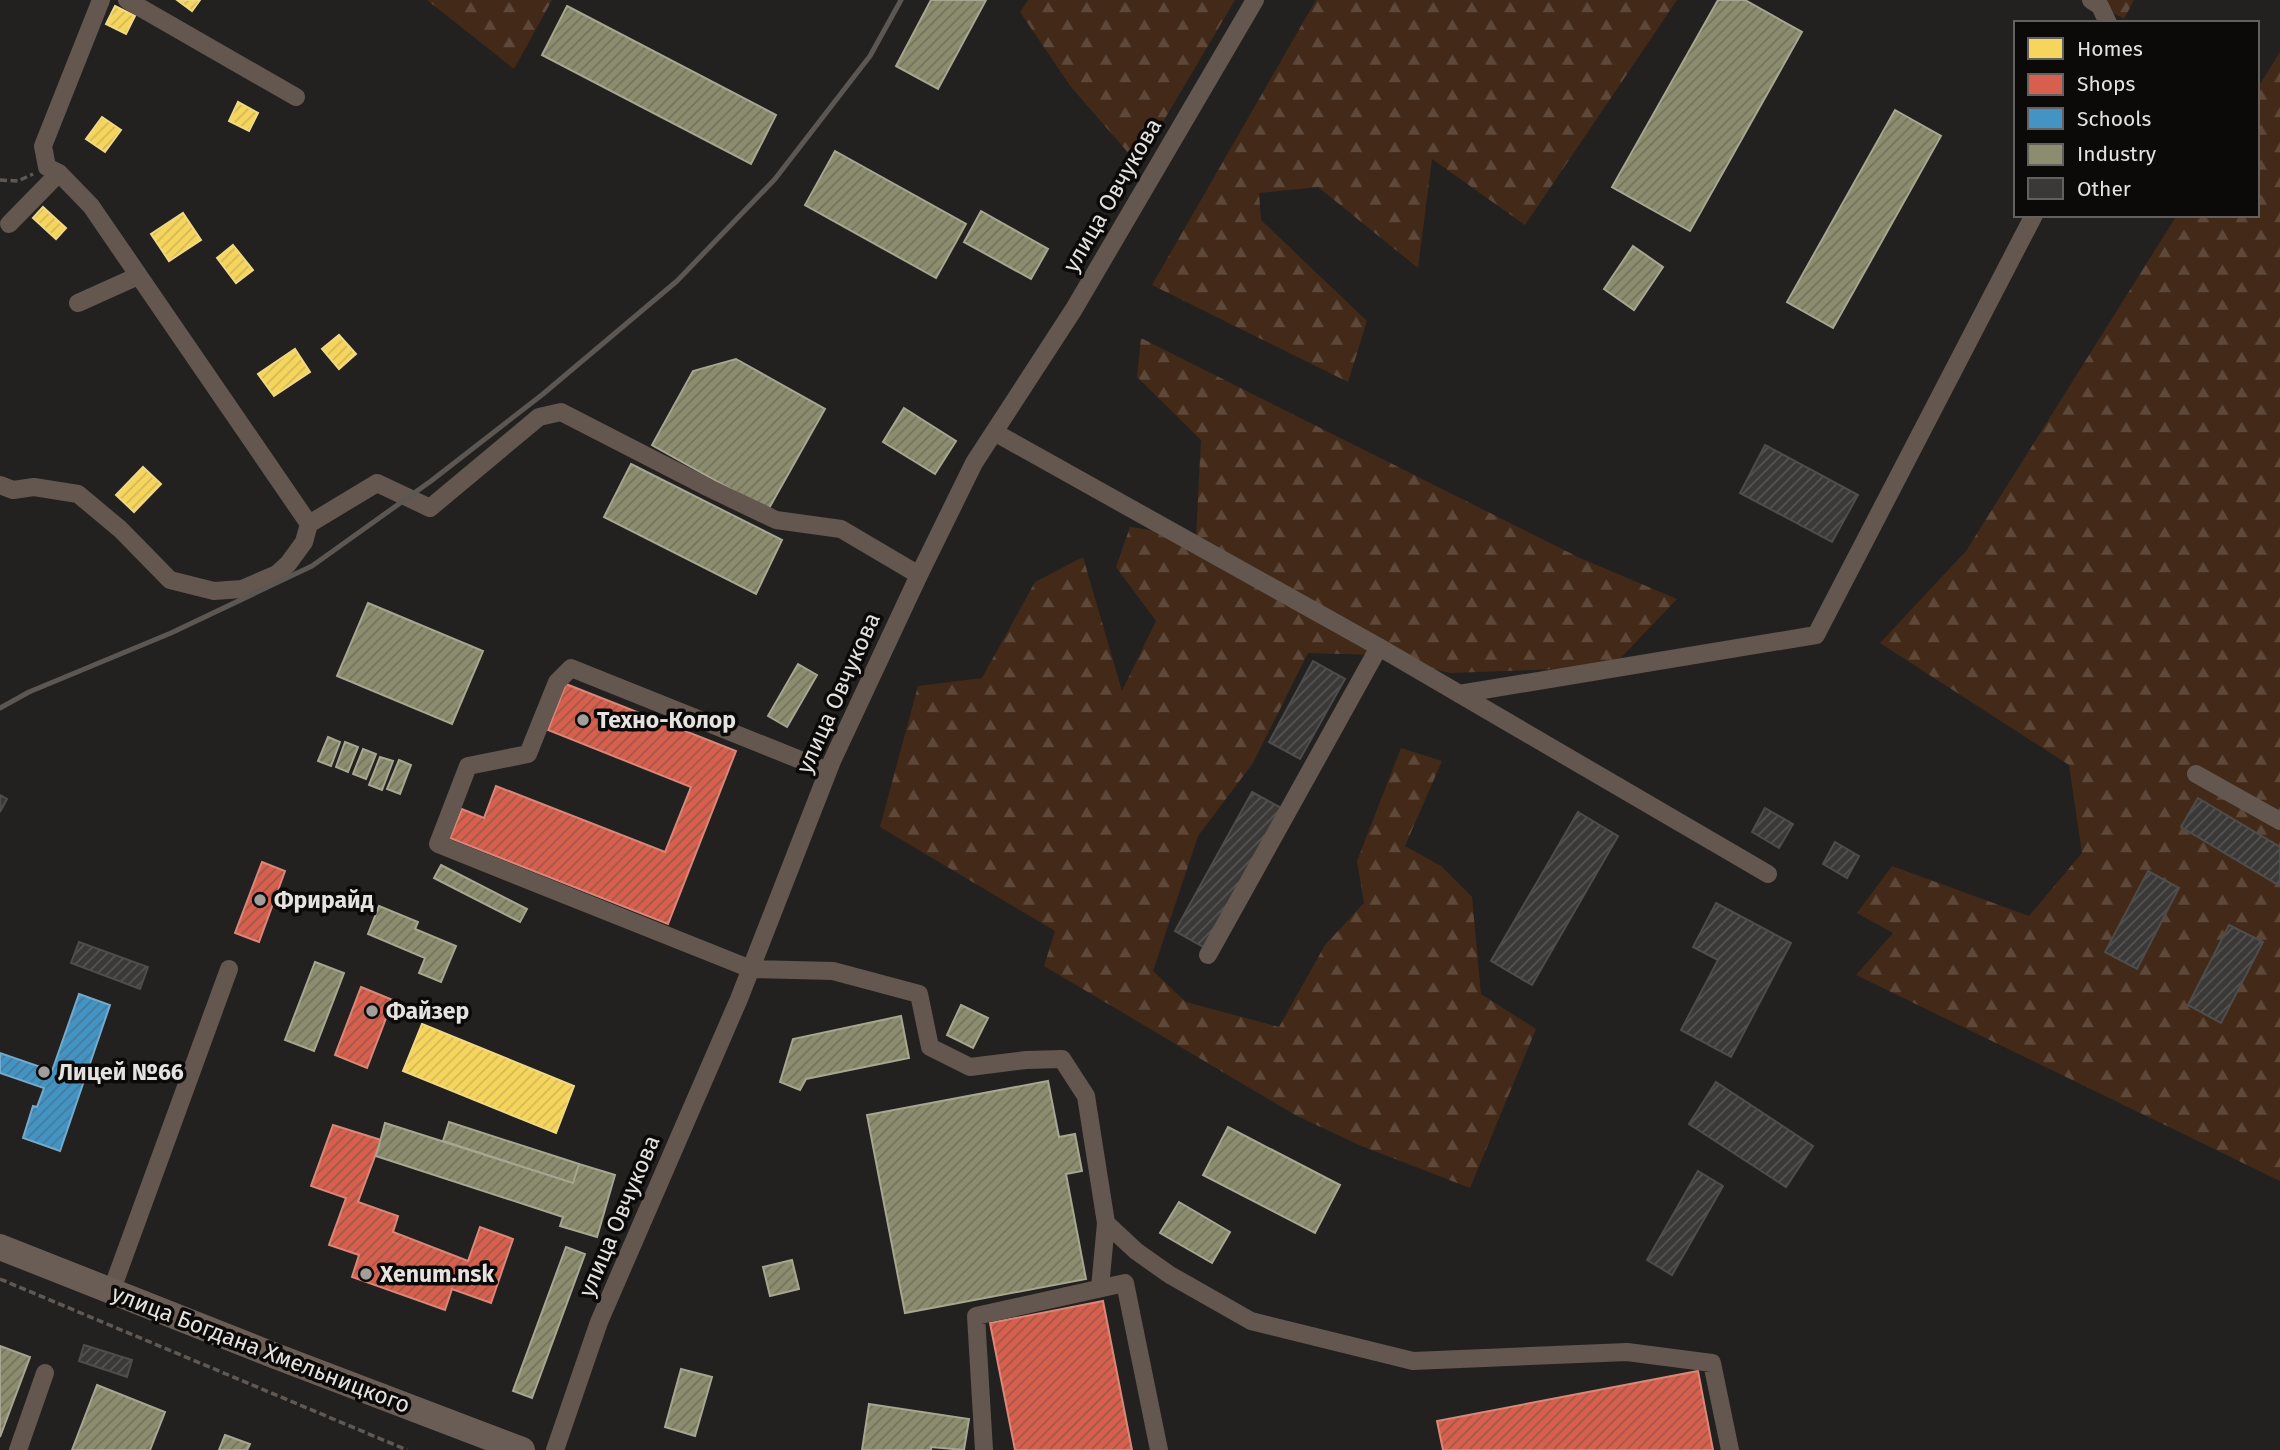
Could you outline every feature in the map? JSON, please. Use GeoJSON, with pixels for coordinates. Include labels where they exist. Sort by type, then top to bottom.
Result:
{"type":"FeatureCollection","features":[{"type":"Feature","properties":{"kind":"highway","name":"улица Богдана Хмельницкого"},"geometry":{"type":"LineString","coordinates":[[0,1247],[522,1450]]}},
{"type":"Feature","properties":{"kind":"street"},"geometry":{"type":"LineString","coordinates":[[101,0],[43,146],[53,170],[91,206],[309,524]]}},
{"type":"Feature","properties":{"kind":"street"},"geometry":{"type":"LineString","coordinates":[[127,0],[296,97]]}},
{"type":"Feature","properties":{"kind":"street","name":"улица Овчукова"},"geometry":{"type":"LineString","coordinates":[[555,1450],[599,1322],[751,970],[828,771],[919,575],[974,464],[1074,309],[1255,0]]}},
{"type":"Feature","properties":{"kind":"street"},"geometry":{"type":"LineString","coordinates":[[2091,0],[2100,6],[2107,21]]}},
{"type":"Feature","properties":{"kind":"street"},"geometry":{"type":"LineString","coordinates":[[9,224],[53,170]]}},
{"type":"Feature","properties":{"kind":"street"},"geometry":{"type":"LineString","coordinates":[[1459,694],[1816,635],[2033,217]]}},
{"type":"Feature","properties":{"kind":"street"},"geometry":{"type":"LineString","coordinates":[[78,303],[138,276]]}},
{"type":"Feature","properties":{"kind":"street"},"geometry":{"type":"LineString","coordinates":[[0,485],[13,491],[34,487],[78,494],[120,529],[170,580],[214,591],[242,589],[276,574],[288,564],[304,542],[309,524],[377,483],[430,508],[538,416],[561,412],[776,520],[841,529],[919,575]]}},
{"type":"Feature","properties":{"kind":"street"},"geometry":{"type":"LineString","coordinates":[[994,432],[1379,647],[1768,874]]}},
{"type":"Feature","properties":{"kind":"street"},"geometry":{"type":"LineString","coordinates":[[1208,956],[1379,647]]}},
{"type":"Feature","properties":{"kind":"street"},"geometry":{"type":"LineString","coordinates":[[828,771],[571,668],[557,682],[528,754],[468,766],[438,844],[751,970],[833,971],[919,994],[930,1047],[970,1067],[1026,1059],[1062,1059],[1086,1096],[1106,1223],[1100,1288]]}},
{"type":"Feature","properties":{"kind":"street"},"geometry":{"type":"LineString","coordinates":[[2196,774],[2280,821]]}},
{"type":"Feature","properties":{"kind":"street"},"geometry":{"type":"LineString","coordinates":[[111,1292],[229,969]]}},
{"type":"Feature","properties":{"kind":"street"},"geometry":{"type":"LineString","coordinates":[[1106,1223],[1136,1251],[1170,1275],[1251,1321],[1413,1361],[1627,1352],[1712,1363],[1730,1450]]}},
{"type":"Feature","properties":{"kind":"street"},"geometry":{"type":"LineString","coordinates":[[984,1450],[976,1317],[1125,1283],[1159,1450]]}},
{"type":"Feature","properties":{"kind":"street"},"geometry":{"type":"LineString","coordinates":[[18,1450],[45,1373]]}},
{"type":"Feature","properties":{"kind":"path"},"geometry":{"type":"LineString","coordinates":[[0,180],[18,181],[53,170]]}},
{"type":"Feature","properties":{"kind":"path"},"geometry":{"type":"LineString","coordinates":[[0,1279],[407,1450]]}},
{"type":"Feature","properties":{"kind":"green space"},"geometry":{"type":"Polygon","coordinates":[[[427,0],[552,0],[514,69],[427,0]]]}},
{"type":"Feature","properties":{"kind":"green space"},"geometry":{"type":"Polygon","coordinates":[[[1028,0],[1235,0],[1138,164],[1071,87],[1020,12],[1028,0]]]}},
{"type":"Feature","properties":{"kind":"green space"},"geometry":{"type":"Polygon","coordinates":[[[1316,0],[1677,0],[1525,225],[1432,159],[1418,268],[1318,187],[1259,193],[1261,220],[1367,321],[1348,382],[1152,285],[1316,0]]]}},
{"type":"Feature","properties":{"kind":"green space"},"geometry":{"type":"Polygon","coordinates":[[[2089,0],[2134,0],[2124,19],[2089,0]]]}},
{"type":"Feature","properties":{"kind":"green space"},"geometry":{"type":"Polygon","coordinates":[[[2280,52],[2280,1181],[1856,975],[1893,933],[1857,913],[1892,866],[2029,916],[2082,853],[2069,765],[1880,643],[1966,551],[2176,217],[2259,217],[2259,86],[2280,52]]]}},
{"type":"Feature","properties":{"kind":"green space"},"geometry":{"type":"Polygon","coordinates":[[[1141,338],[1580,558],[1677,599],[1612,667],[1450,673],[1376,655],[1308,653],[1253,763],[1198,836],[1153,971],[1186,1002],[1279,1027],[1325,945],[1364,903],[1357,861],[1401,748],[1442,761],[1405,846],[1441,866],[1472,897],[1481,994],[1536,1029],[1470,1188],[1359,1145],[1297,1116],[1044,966],[1055,931],[880,827],[918,686],[982,678],[1035,582],[1083,557],[1122,691],[1156,621],[1116,567],[1130,527],[1196,537],[1201,440],[1137,377],[1141,338]]]}},
{"type":"Feature","properties":{"kind":"building: Homes"},"geometry":{"type":"Polygon","coordinates":[[[177,0],[200,0],[192,11],[177,0]]]}},
{"type":"Feature","properties":{"kind":"building: Homes"},"geometry":{"type":"Polygon","coordinates":[[[115,6],[135,16],[126,34],[106,24],[115,6]]]}},
{"type":"Feature","properties":{"kind":"building: Homes"},"geometry":{"type":"Polygon","coordinates":[[[238,102],[258,113],[249,131],[229,121],[238,102]]]}},
{"type":"Feature","properties":{"kind":"building: Homes"},"geometry":{"type":"Polygon","coordinates":[[[102,117],[121,130],[105,152],[86,139],[102,117]]]}},
{"type":"Feature","properties":{"kind":"building: Homes"},"geometry":{"type":"Polygon","coordinates":[[[43,207],[66,228],[56,239],[33,218],[43,207]]]}},
{"type":"Feature","properties":{"kind":"building: Homes"},"geometry":{"type":"Polygon","coordinates":[[[183,213],[201,240],[169,261],[151,234],[183,213]]]}},
{"type":"Feature","properties":{"kind":"building: Homes"},"geometry":{"type":"Polygon","coordinates":[[[233,245],[253,270],[236,283],[217,258],[233,245]]]}},
{"type":"Feature","properties":{"kind":"building: Homes"},"geometry":{"type":"Polygon","coordinates":[[[339,335],[356,354],[339,369],[322,349],[339,335]]]}},
{"type":"Feature","properties":{"kind":"building: Homes"},"geometry":{"type":"Polygon","coordinates":[[[295,349],[310,372],[274,396],[258,374],[295,349]]]}},
{"type":"Feature","properties":{"kind":"building: Homes"},"geometry":{"type":"Polygon","coordinates":[[[143,467],[161,484],[134,512],[116,495],[143,467]]]}},
{"type":"Feature","properties":{"kind":"building: Homes"},"geometry":{"type":"Polygon","coordinates":[[[422,1024],[574,1086],[556,1133],[403,1071],[422,1024]]]}},
{"type":"Feature","properties":{"kind":"building: Shops"},"geometry":{"type":"Polygon","coordinates":[[[566,684],[736,751],[668,924],[450,838],[462,809],[484,818],[496,786],[665,852],[691,787],[548,730],[566,684]]]}},
{"type":"Feature","properties":{"kind":"building: Shops"},"geometry":{"type":"Polygon","coordinates":[[[262,862],[285,871],[259,942],[235,933],[262,862]]]}},
{"type":"Feature","properties":{"kind":"building: Shops"},"geometry":{"type":"Polygon","coordinates":[[[361,987],[393,1000],[367,1068],[335,1055],[361,987]]]}},
{"type":"Feature","properties":{"kind":"building: Shops"},"geometry":{"type":"Polygon","coordinates":[[[333,1125],[381,1140],[358,1202],[398,1216],[393,1232],[468,1261],[480,1227],[513,1239],[491,1303],[452,1289],[445,1310],[352,1277],[359,1255],[329,1245],[346,1198],[311,1186],[333,1125]]]}},
{"type":"Feature","properties":{"kind":"building: Shops"},"geometry":{"type":"Polygon","coordinates":[[[1103,1301],[1132,1450],[1015,1450],[990,1323],[1103,1301]]]}},
{"type":"Feature","properties":{"kind":"building: Shops"},"geometry":{"type":"Polygon","coordinates":[[[1698,1371],[1713,1450],[1443,1450],[1437,1421],[1698,1371]]]}},
{"type":"Feature","properties":{"kind":"building: Schools","name":"Лицей №66"},"geometry":{"type":"Polygon","coordinates":[[[79,994],[110,1005],[60,1151],[23,1138],[33,1106],[37,1107],[44,1088],[0,1073],[0,1053],[52,1071],[79,994]]]}},
{"type":"Feature","properties":{"kind":"building: Industry"},"geometry":{"type":"Polygon","coordinates":[[[931,0],[986,0],[938,89],[896,66],[931,0]]]}},
{"type":"Feature","properties":{"kind":"building: Industry"},"geometry":{"type":"Polygon","coordinates":[[[1718,0],[1745,0],[1802,32],[1690,231],[1612,187],[1718,0]]]}},
{"type":"Feature","properties":{"kind":"building: Industry"},"geometry":{"type":"Polygon","coordinates":[[[567,6],[776,115],[751,164],[542,55],[567,6]]]}},
{"type":"Feature","properties":{"kind":"building: Industry"},"geometry":{"type":"Polygon","coordinates":[[[1895,110],[1941,136],[1833,328],[1787,302],[1895,110]]]}},
{"type":"Feature","properties":{"kind":"building: Industry"},"geometry":{"type":"Polygon","coordinates":[[[835,151],[966,224],[936,278],[805,205],[835,151]]]}},
{"type":"Feature","properties":{"kind":"building: Industry"},"geometry":{"type":"Polygon","coordinates":[[[981,211],[1048,249],[1031,279],[964,242],[981,211]]]}},
{"type":"Feature","properties":{"kind":"building: Industry"},"geometry":{"type":"Polygon","coordinates":[[[1633,246],[1663,267],[1634,310],[1604,289],[1633,246]]]}},
{"type":"Feature","properties":{"kind":"building: Industry"},"geometry":{"type":"Polygon","coordinates":[[[736,359],[825,409],[768,510],[652,445],[693,371],[736,359]]]}},
{"type":"Feature","properties":{"kind":"building: Industry"},"geometry":{"type":"Polygon","coordinates":[[[904,408],[956,441],[935,474],[883,442],[904,408]]]}},
{"type":"Feature","properties":{"kind":"building: Industry"},"geometry":{"type":"Polygon","coordinates":[[[631,464],[782,540],[756,594],[604,517],[631,464]]]}},
{"type":"Feature","properties":{"kind":"building: Industry"},"geometry":{"type":"Polygon","coordinates":[[[368,603],[483,651],[452,724],[337,676],[368,603]]]}},
{"type":"Feature","properties":{"kind":"building: Industry"},"geometry":{"type":"Polygon","coordinates":[[[798,664],[817,675],[787,727],[768,716],[798,664]]]}},
{"type":"Feature","properties":{"kind":"building: Industry"},"geometry":{"type":"Polygon","coordinates":[[[328,737],[340,742],[331,766],[318,761],[328,737]]]}},
{"type":"Feature","properties":{"kind":"building: Industry"},"geometry":{"type":"Polygon","coordinates":[[[345,742],[358,747],[348,772],[336,767],[345,742]]]}},
{"type":"Feature","properties":{"kind":"building: Industry"},"geometry":{"type":"Polygon","coordinates":[[[363,749],[376,754],[366,779],[353,774],[363,749]]]}},
{"type":"Feature","properties":{"kind":"building: Industry"},"geometry":{"type":"Polygon","coordinates":[[[380,757],[393,761],[382,790],[369,785],[380,757]]]}},
{"type":"Feature","properties":{"kind":"building: Industry"},"geometry":{"type":"Polygon","coordinates":[[[399,760],[411,765],[400,794],[387,789],[399,760]]]}},
{"type":"Feature","properties":{"kind":"building: Industry"},"geometry":{"type":"Polygon","coordinates":[[[441,865],[527,909],[520,922],[434,878],[441,865]]]}},
{"type":"Feature","properties":{"kind":"building: Industry"},"geometry":{"type":"Polygon","coordinates":[[[379,906],[418,922],[415,929],[456,946],[441,982],[419,973],[425,958],[368,934],[379,906]]]}},
{"type":"Feature","properties":{"kind":"building: Industry"},"geometry":{"type":"Polygon","coordinates":[[[315,962],[344,973],[314,1051],[285,1040],[315,962]]]}},
{"type":"Feature","properties":{"kind":"building: Industry"},"geometry":{"type":"Polygon","coordinates":[[[961,1005],[988,1018],[973,1048],[947,1035],[961,1005]]]}},
{"type":"Feature","properties":{"kind":"building: Industry"},"geometry":{"type":"Polygon","coordinates":[[[901,1016],[909,1058],[806,1079],[800,1090],[780,1082],[793,1039],[901,1016]]]}},
{"type":"Feature","properties":{"kind":"building: Industry"},"geometry":{"type":"Polygon","coordinates":[[[1048,1081],[1059,1137],[1075,1134],[1082,1171],[1066,1174],[1086,1279],[905,1313],[867,1115],[1048,1081]]]}},
{"type":"Feature","properties":{"kind":"building: Industry"},"geometry":{"type":"Polygon","coordinates":[[[449,1122],[579,1164],[573,1183],[443,1141],[449,1122]]]}},
{"type":"Feature","properties":{"kind":"building: Industry"},"geometry":{"type":"Polygon","coordinates":[[[385,1123],[573,1183],[579,1164],[615,1175],[597,1237],[560,1226],[563,1217],[376,1156],[385,1123]]]}},
{"type":"Feature","properties":{"kind":"building: Industry"},"geometry":{"type":"Polygon","coordinates":[[[1228,1127],[1340,1185],[1315,1233],[1203,1175],[1228,1127]]]}},
{"type":"Feature","properties":{"kind":"building: Industry"},"geometry":{"type":"Polygon","coordinates":[[[1179,1202],[1230,1232],[1212,1263],[1160,1233],[1179,1202]]]}},
{"type":"Feature","properties":{"kind":"building: Industry"},"geometry":{"type":"Polygon","coordinates":[[[566,1247],[585,1254],[532,1398],[513,1391],[566,1247]]]}},
{"type":"Feature","properties":{"kind":"building: Industry"},"geometry":{"type":"Polygon","coordinates":[[[792,1260],[799,1289],[770,1296],[763,1267],[792,1260]]]}},
{"type":"Feature","properties":{"kind":"building: Industry"},"geometry":{"type":"Polygon","coordinates":[[[0,1346],[30,1357],[0,1437],[0,1346]]]}},
{"type":"Feature","properties":{"kind":"building: Industry"},"geometry":{"type":"Polygon","coordinates":[[[681,1369],[712,1377],[695,1436],[665,1427],[681,1369]]]}},
{"type":"Feature","properties":{"kind":"building: Industry"},"geometry":{"type":"Polygon","coordinates":[[[97,1385],[165,1412],[150,1450],[72,1450],[97,1385]]]}},
{"type":"Feature","properties":{"kind":"building: Industry"},"geometry":{"type":"Polygon","coordinates":[[[869,1404],[969,1419],[964,1450],[931,1447],[931,1450],[862,1450],[869,1404]]]}},
{"type":"Feature","properties":{"kind":"building: Industry"},"geometry":{"type":"Polygon","coordinates":[[[225,1435],[250,1444],[247,1450],[219,1450],[225,1435]]]}},
{"type":"Feature","properties":{"kind":"building: Other"},"geometry":{"type":"Polygon","coordinates":[[[1765,445],[1858,495],[1832,542],[1740,493],[1765,445]]]}},
{"type":"Feature","properties":{"kind":"building: Other"},"geometry":{"type":"Polygon","coordinates":[[[1313,661],[1345,679],[1300,759],[1269,742],[1313,661]]]}},
{"type":"Feature","properties":{"kind":"building: Other"},"geometry":{"type":"Polygon","coordinates":[[[1252,792],[1283,809],[1205,948],[1175,931],[1252,792]]]}},
{"type":"Feature","properties":{"kind":"building: Other"},"geometry":{"type":"Polygon","coordinates":[[[0,795],[7,799],[0,812],[0,795]]]}},
{"type":"Feature","properties":{"kind":"building: Other"},"geometry":{"type":"Polygon","coordinates":[[[2198,798],[2280,847],[2280,886],[2181,827],[2198,798]]]}},
{"type":"Feature","properties":{"kind":"building: Other"},"geometry":{"type":"Polygon","coordinates":[[[1765,808],[1793,824],[1779,848],[1752,832],[1765,808]]]}},
{"type":"Feature","properties":{"kind":"building: Other"},"geometry":{"type":"Polygon","coordinates":[[[1578,812],[1618,836],[1532,985],[1491,961],[1578,812]]]}},
{"type":"Feature","properties":{"kind":"building: Other"},"geometry":{"type":"Polygon","coordinates":[[[1835,842],[1859,856],[1847,878],[1823,864],[1835,842]]]}},
{"type":"Feature","properties":{"kind":"building: Other"},"geometry":{"type":"Polygon","coordinates":[[[2148,871],[2179,888],[2137,969],[2105,952],[2148,871]]]}},
{"type":"Feature","properties":{"kind":"building: Other"},"geometry":{"type":"Polygon","coordinates":[[[1716,903],[1791,943],[1731,1057],[1681,1030],[1718,960],[1693,947],[1716,903]]]}},
{"type":"Feature","properties":{"kind":"building: Other"},"geometry":{"type":"Polygon","coordinates":[[[2229,925],[2263,942],[2221,1023],[2188,1005],[2229,925]]]}},
{"type":"Feature","properties":{"kind":"building: Other"},"geometry":{"type":"Polygon","coordinates":[[[79,942],[148,967],[140,989],[71,963],[79,942]]]}},
{"type":"Feature","properties":{"kind":"building: Other"},"geometry":{"type":"Polygon","coordinates":[[[1716,1082],[1813,1146],[1786,1187],[1689,1124],[1716,1082]]]}},
{"type":"Feature","properties":{"kind":"building: Other"},"geometry":{"type":"Polygon","coordinates":[[[1698,1171],[1723,1186],[1672,1275],[1647,1260],[1698,1171]]]}},
{"type":"Feature","properties":{"kind":"building: Other"},"geometry":{"type":"Polygon","coordinates":[[[84,1345],[132,1360],[127,1377],[79,1361],[84,1345]]]}},
{"type":"Feature","properties":{"kind":"railway"},"geometry":{"type":"LineString","coordinates":[[0,708],[29,692],[171,633],[312,566],[431,481],[543,394],[677,281],[775,179],[870,56],[901,0]]}},
{"type":"Feature","properties":{"kind":"place","name":"Техно-Колор"},"geometry":{"type":"Point","coordinates":[583,720]}},
{"type":"Feature","properties":{"kind":"place","name":"Фрирайд"},"geometry":{"type":"Point","coordinates":[260,900]}},
{"type":"Feature","properties":{"kind":"place","name":"Файзер"},"geometry":{"type":"Point","coordinates":[372,1011]}},
{"type":"Feature","properties":{"kind":"place","name":"Лицей №66"},"geometry":{"type":"Point","coordinates":[44,1072]}},
{"type":"Feature","properties":{"kind":"place","name":"Xenum.nsk"},"geometry":{"type":"Point","coordinates":[366,1274]}}]}
